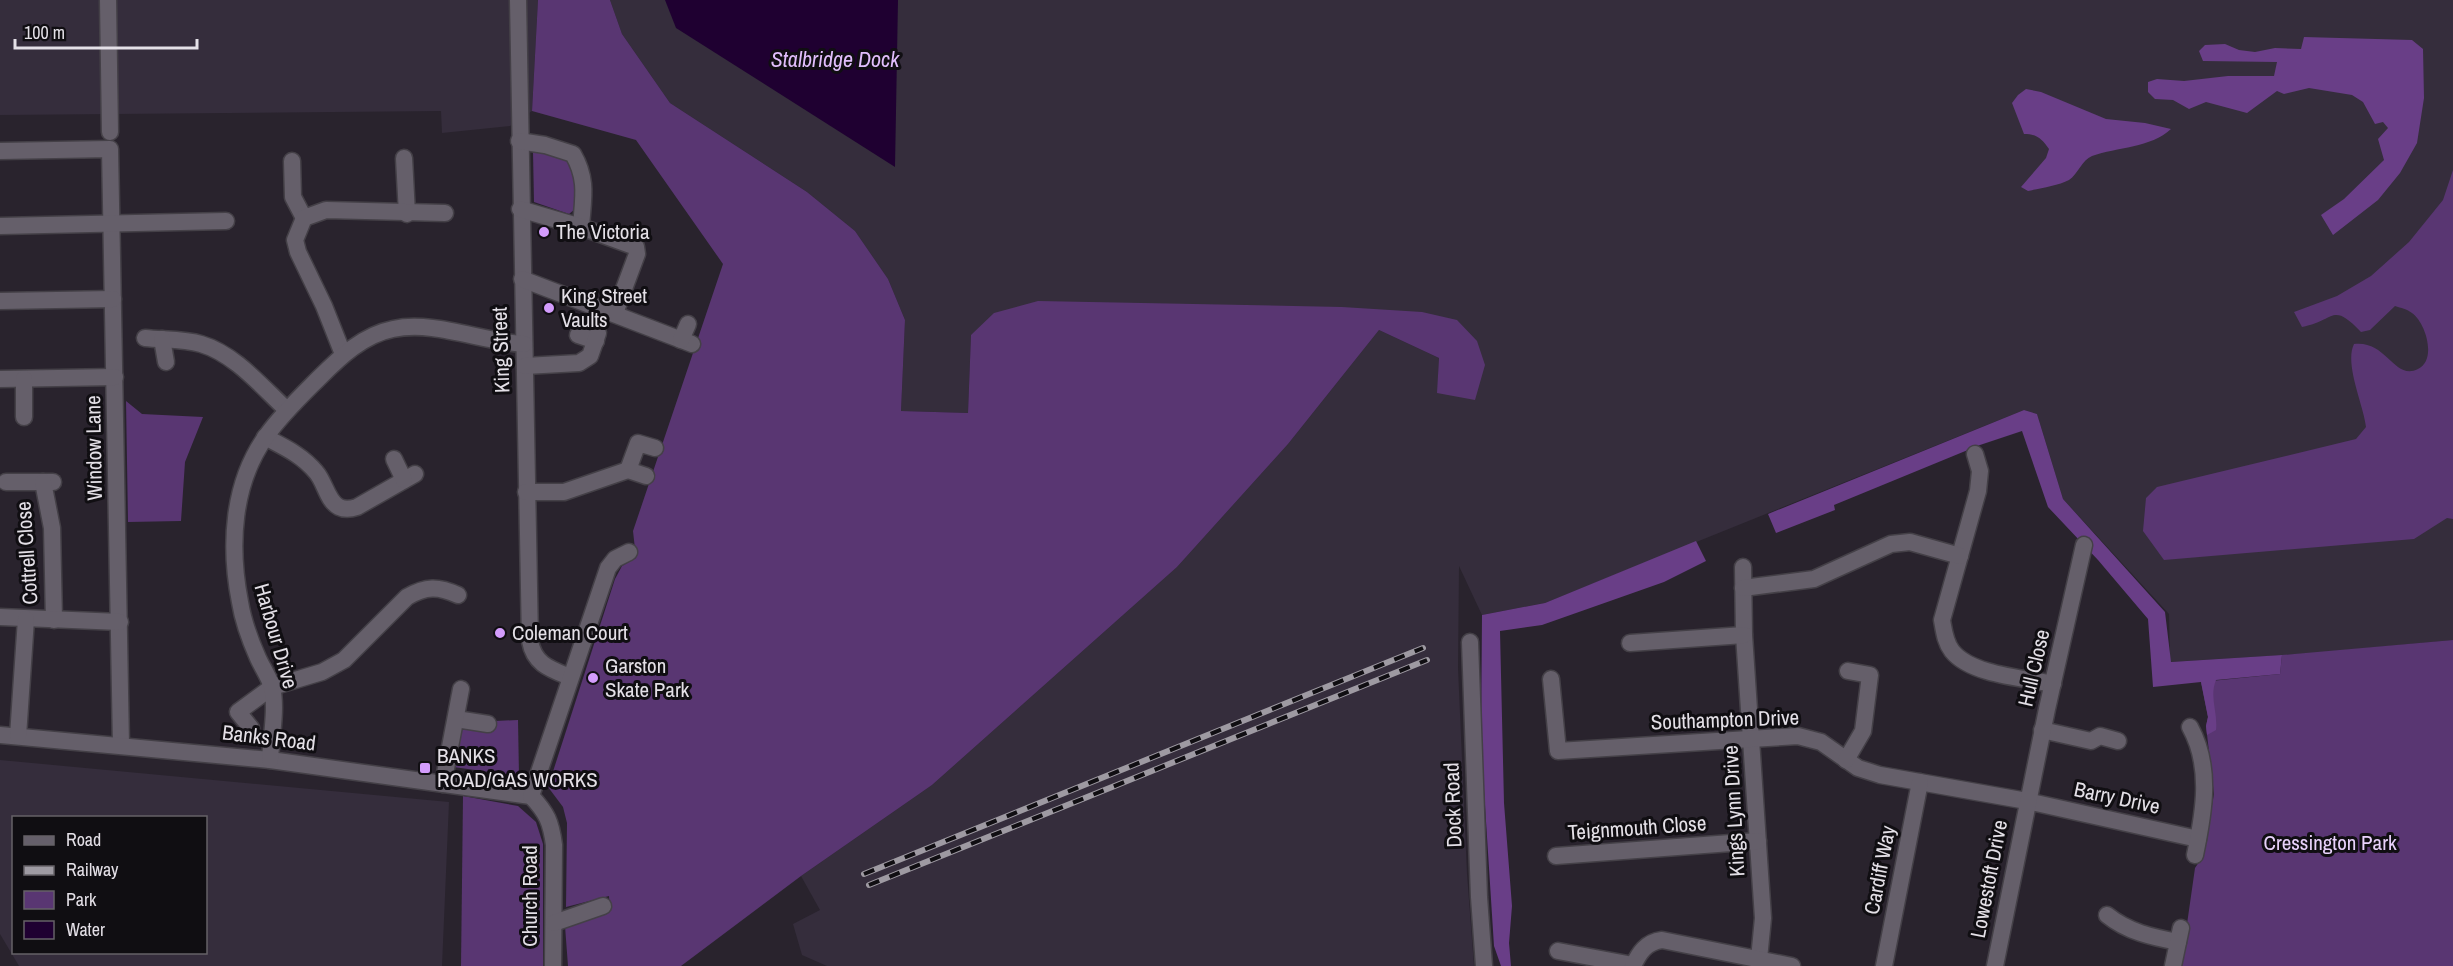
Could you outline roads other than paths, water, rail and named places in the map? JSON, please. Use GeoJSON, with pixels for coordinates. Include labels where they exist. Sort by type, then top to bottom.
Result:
{"type":"FeatureCollection","features":[{"type":"Feature","properties":{"kind":"street","name":"Window Lane"},"geometry":{"type":"LineString","coordinates":[[108,0],[121,745]]}},
{"type":"Feature","properties":{"kind":"street","name":"King Street"},"geometry":{"type":"LineString","coordinates":[[518,0],[526,492],[532,653],[542,665],[570,678]]}},
{"type":"Feature","properties":{"kind":"street"},"geometry":{"type":"LineString","coordinates":[[0,152],[110,141]]}},
{"type":"Feature","properties":{"kind":"street"},"geometry":{"type":"LineString","coordinates":[[519,141],[545,145],[573,154],[580,167],[584,183],[581,227]]}},
{"type":"Feature","properties":{"kind":"street"},"geometry":{"type":"LineString","coordinates":[[404,158],[407,214]]}},
{"type":"Feature","properties":{"kind":"street"},"geometry":{"type":"LineString","coordinates":[[292,161],[293,197],[304,218]]}},
{"type":"Feature","properties":{"kind":"street"},"geometry":{"type":"LineString","coordinates":[[520,209],[581,227],[636,247],[637,254],[615,313]]}},
{"type":"Feature","properties":{"kind":"street"},"geometry":{"type":"LineString","coordinates":[[343,354],[320,297],[298,252],[295,240],[304,218],[326,210],[407,214],[445,213]]}},
{"type":"Feature","properties":{"kind":"street"},"geometry":{"type":"LineString","coordinates":[[0,226],[226,221]]}},
{"type":"Feature","properties":{"kind":"street"},"geometry":{"type":"LineString","coordinates":[[522,279],[686,342],[688,324]]}},
{"type":"Feature","properties":{"kind":"street"},"geometry":{"type":"LineString","coordinates":[[0,302],[113,299]]}},
{"type":"Feature","properties":{"kind":"street","name":"Harbour Drive"},"geometry":{"type":"LineString","coordinates":[[270,759],[272,687],[247,629],[240,603],[234,562],[236,513],[242,483],[265,437],[287,410],[343,354],[371,336],[394,328],[422,327],[506,343],[524,344]]}},
{"type":"Feature","properties":{"kind":"street"},"geometry":{"type":"LineString","coordinates":[[525,366],[579,363],[590,356],[597,337],[578,335]]}},
{"type":"Feature","properties":{"kind":"street"},"geometry":{"type":"LineString","coordinates":[[145,338],[201,344],[217,351],[243,370],[287,410]]}},
{"type":"Feature","properties":{"kind":"street"},"geometry":{"type":"LineString","coordinates":[[162,339],[166,362]]}},
{"type":"Feature","properties":{"kind":"street"},"geometry":{"type":"LineString","coordinates":[[0,379],[115,377]]}},
{"type":"Feature","properties":{"kind":"street"},"geometry":{"type":"LineString","coordinates":[[24,379],[24,417]]}},
{"type":"Feature","properties":{"kind":"street"},"geometry":{"type":"LineString","coordinates":[[265,437],[296,453],[305,461],[317,473],[332,502],[341,508],[357,507],[410,477],[394,459]]}},
{"type":"Feature","properties":{"kind":"street"},"geometry":{"type":"LineString","coordinates":[[628,470],[638,443],[656,448]]}},
{"type":"Feature","properties":{"kind":"street"},"geometry":{"type":"LineString","coordinates":[[1975,454],[1980,471],[1978,491],[1942,620],[1945,639],[1960,660],[1977,668],[2053,684]]}},
{"type":"Feature","properties":{"kind":"street"},"geometry":{"type":"LineString","coordinates":[[526,492],[564,492],[628,470],[646,476]]}},
{"type":"Feature","properties":{"kind":"street","name":"Cottrell Close"},"geometry":{"type":"LineString","coordinates":[[6,482],[49,482],[54,620]]}},
{"type":"Feature","properties":{"kind":"street"},"geometry":{"type":"LineString","coordinates":[[1743,588],[1814,579],[1891,544],[1910,542],[1960,556]]}},
{"type":"Feature","properties":{"kind":"street","name":"Hull Close"},"geometry":{"type":"LineString","coordinates":[[2027,801],[2084,545]]}},
{"type":"Feature","properties":{"kind":"street"},"geometry":{"type":"LineString","coordinates":[[531,796],[608,568],[615,559],[629,552]]}},
{"type":"Feature","properties":{"kind":"street","name":"Kings Lynn Drive"},"geometry":{"type":"LineString","coordinates":[[1743,567],[1744,635],[1766,962]]}},
{"type":"Feature","properties":{"kind":"street"},"geometry":{"type":"LineString","coordinates":[[251,728],[232,715],[272,687],[334,667],[351,654],[407,597],[432,586],[458,595]]}},
{"type":"Feature","properties":{"kind":"street"},"geometry":{"type":"LineString","coordinates":[[0,617],[120,622]]}},
{"type":"Feature","properties":{"kind":"street"},"geometry":{"type":"LineString","coordinates":[[18,736],[26,619]]}},
{"type":"Feature","properties":{"kind":"street"},"geometry":{"type":"LineString","coordinates":[[1630,643],[1744,635]]}},
{"type":"Feature","properties":{"kind":"street","name":"Dock Road"},"geometry":{"type":"LineString","coordinates":[[1470,642],[1479,897],[1484,966]]}},
{"type":"Feature","properties":{"kind":"street"},"geometry":{"type":"LineString","coordinates":[[1846,760],[1863,731],[1870,675],[1848,671]]}},
{"type":"Feature","properties":{"kind":"street","name":"Southampton Drive"},"geometry":{"type":"LineString","coordinates":[[1552,679],[1558,752],[1752,737],[1798,736],[1821,742],[1858,768],[1880,776],[2027,801]]}},
{"type":"Feature","properties":{"kind":"street"},"geometry":{"type":"LineString","coordinates":[[443,784],[461,689]]}},
{"type":"Feature","properties":{"kind":"street"},"geometry":{"type":"LineString","coordinates":[[456,718],[488,724]]}},
{"type":"Feature","properties":{"kind":"street","name":"Barry Drive"},"geometry":{"type":"LineString","coordinates":[[2027,801],[2197,847],[2205,801],[2205,784],[2200,751],[2190,727]]}},
{"type":"Feature","properties":{"kind":"street"},"geometry":{"type":"LineString","coordinates":[[2042,730],[2091,741],[2100,736],[2118,741]]}},
{"type":"Feature","properties":{"kind":"street","name":"Banks Road"},"geometry":{"type":"LineString","coordinates":[[0,735],[270,759],[531,796]]}},
{"type":"Feature","properties":{"kind":"street","name":"Cardiff Way"},"geometry":{"type":"LineString","coordinates":[[1884,966],[1920,782]]}},
{"type":"Feature","properties":{"kind":"street","name":"Church Road"},"geometry":{"type":"LineString","coordinates":[[531,796],[544,810],[552,827],[554,845],[553,966]]}},
{"type":"Feature","properties":{"kind":"street","name":"Lowestoft Drive"},"geometry":{"type":"LineString","coordinates":[[1995,966],[2027,801]]}},
{"type":"Feature","properties":{"kind":"street","name":"Teignmouth Close"},"geometry":{"type":"LineString","coordinates":[[1556,856],[1758,841]]}},
{"type":"Feature","properties":{"kind":"street"},"geometry":{"type":"LineString","coordinates":[[554,923],[603,906]]}},
{"type":"Feature","properties":{"kind":"street"},"geometry":{"type":"LineString","coordinates":[[2110,939],[2112,919],[2147,936],[2179,935],[2173,966]]}},
{"type":"Feature","properties":{"kind":"street"},"geometry":{"type":"LineString","coordinates":[[1565,957],[1633,966],[1652,941],[1662,940],[1792,966]]}},
{"type":"Feature","properties":{"kind":"water","name":"Stalbridge Dock"},"geometry":{"type":"Polygon","coordinates":[[[665,0],[898,0],[895,167],[676,28],[665,0]]]}},
{"type":"Feature","properties":{"kind":"railway"},"geometry":{"type":"LineString","coordinates":[[864,874],[1423,648]]}},
{"type":"Feature","properties":{"kind":"railway"},"geometry":{"type":"LineString","coordinates":[[869,885],[1427,660]]}},
{"type":"Feature","properties":{"kind":"place","name":"The Victoria"},"geometry":{"type":"Point","coordinates":[544,232]}},
{"type":"Feature","properties":{"kind":"place","name":"King Street Vaults"},"geometry":{"type":"Point","coordinates":[549,308]}},
{"type":"Feature","properties":{"kind":"place","name":"Coleman Court"},"geometry":{"type":"Point","coordinates":[500,633]}},
{"type":"Feature","properties":{"kind":"place","name":"Garston Skate Park"},"geometry":{"type":"Point","coordinates":[593,678]}},
{"type":"Feature","properties":{"kind":"place","name":"BANKS ROAD/GAS WORKS"},"geometry":{"type":"Point","coordinates":[425,768]}},
{"type":"Feature","properties":{"kind":"park label","name":"Cressington Park"},"geometry":{"type":"Point","coordinates":[2330,843]}}]}
